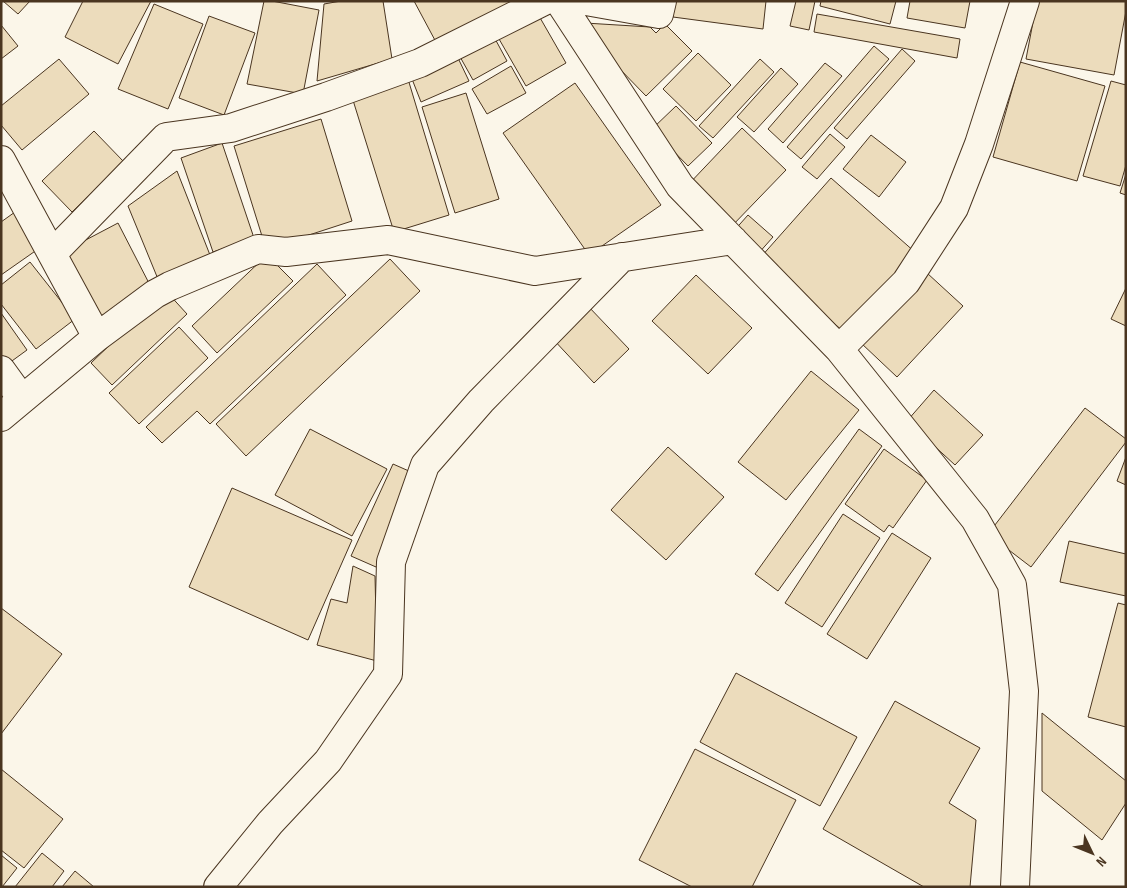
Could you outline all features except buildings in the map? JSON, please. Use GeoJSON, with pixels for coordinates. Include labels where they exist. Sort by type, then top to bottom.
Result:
{"type":"FeatureCollection","features":[{"type":"Feature","properties":{"kind":"street"},"geometry":{"type":"LineString","coordinates":[[52,254],[166,137],[231,128],[326,98],[420,63],[544,1]]}},
{"type":"Feature","properties":{"kind":"street"},"geometry":{"type":"LineString","coordinates":[[559,1],[680,186],[839,349],[975,519],[1012,585],[1024,691],[1014,887]]}},
{"type":"Feature","properties":{"kind":"street"},"geometry":{"type":"LineString","coordinates":[[586,1],[659,14],[662,1]]}},
{"type":"Feature","properties":{"kind":"street"},"geometry":{"type":"LineString","coordinates":[[839,349],[906,282],[954,208],[979,144],[1025,1]]}},
{"type":"Feature","properties":{"kind":"street"},"geometry":{"type":"LineString","coordinates":[[1,160],[97,337]]}},
{"type":"Feature","properties":{"kind":"street"},"geometry":{"type":"LineString","coordinates":[[1,416],[97,337],[155,294],[258,249],[286,252],[388,240],[535,271],[733,240]]}},
{"type":"Feature","properties":{"kind":"street"},"geometry":{"type":"LineString","coordinates":[[218,887],[270,823],[328,761],[388,674],[391,562],[425,465],[481,401],[622,257]]}},
{"type":"Feature","properties":{"kind":"street"},"geometry":{"type":"LineString","coordinates":[[1,370],[22,399]]}}]}
